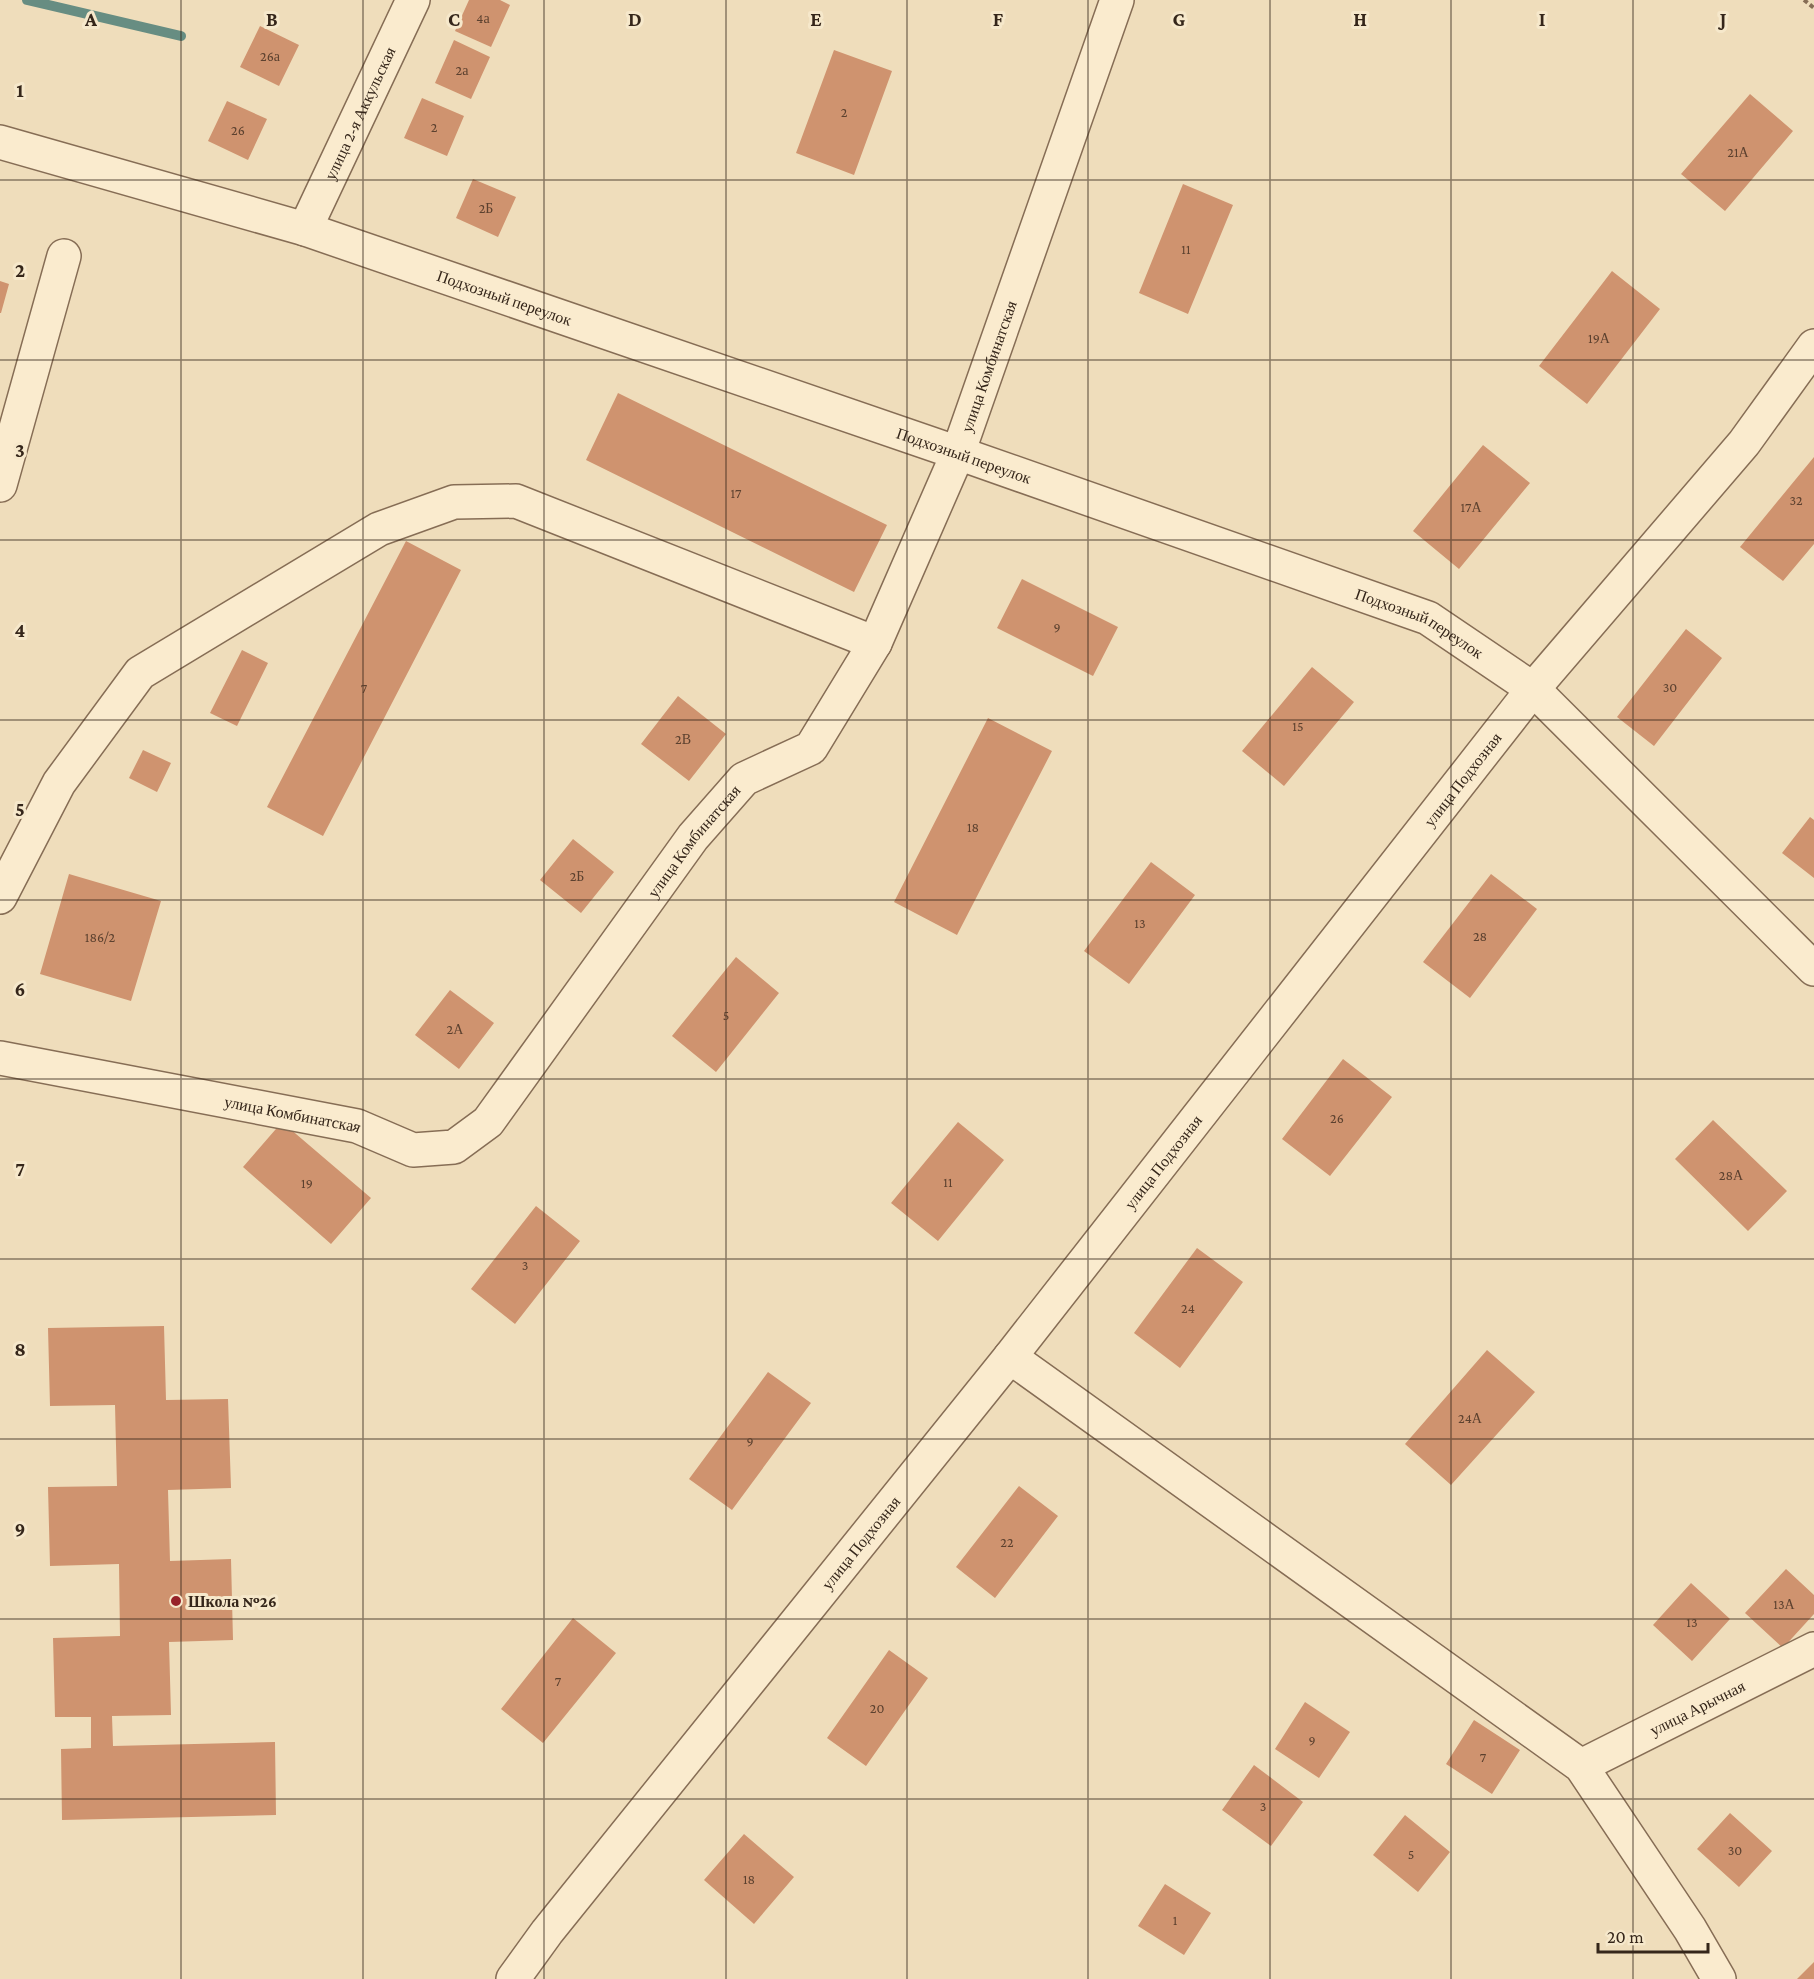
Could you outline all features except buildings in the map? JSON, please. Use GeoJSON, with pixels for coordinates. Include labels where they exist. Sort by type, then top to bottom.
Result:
{"type":"FeatureCollection","features":[{"type":"Feature","properties":{"kind":"street","name":"улица 2-я Аккульская"},"geometry":{"type":"LineString","coordinates":[[306,228],[413,0]]}},
{"type":"Feature","properties":{"kind":"street","name":"улица Комбинатская"},"geometry":{"type":"LineString","coordinates":[[0,1058],[357,1126],[413,1150],[454,1147],[488,1122],[693,837],[744,779],[811,748],[875,643],[958,453],[1117,0]]}},
{"type":"Feature","properties":{"kind":"street","name":"Подхозный переулок"},"geometry":{"type":"LineString","coordinates":[[0,142],[306,228],[1428,618],[1533,689],[1814,969]]}},
{"type":"Feature","properties":{"kind":"street"},"geometry":{"type":"LineString","coordinates":[[0,485],[64,256]]}},
{"type":"Feature","properties":{"kind":"street","name":"улица Подхозная"},"geometry":{"type":"LineString","coordinates":[[513,1979],[562,1914],[1010,1357],[1533,689],[1744,443],[1814,346]]}},
{"type":"Feature","properties":{"kind":"street"},"geometry":{"type":"LineString","coordinates":[[0,897],[59,783],[140,673],[379,529],[453,502],[516,501],[875,643]]}},
{"type":"Feature","properties":{"kind":"street"},"geometry":{"type":"LineString","coordinates":[[1010,1357],[1581,1766],[1690,1929],[1719,1979]]}},
{"type":"Feature","properties":{"kind":"street","name":"улица Арычная"},"geometry":{"type":"LineString","coordinates":[[1581,1766],[1814,1649]]}},
{"type":"Feature","properties":{"kind":"path"},"geometry":{"type":"LineString","coordinates":[[1804,0],[1814,8]]}},
{"type":"Feature","properties":{"kind":"waterway"},"geometry":{"type":"LineString","coordinates":[[27,0],[181,36]]}},
{"type":"Feature","properties":{"kind":"place","name":"Школа №26"},"geometry":{"type":"Point","coordinates":[176,1601]}}]}
